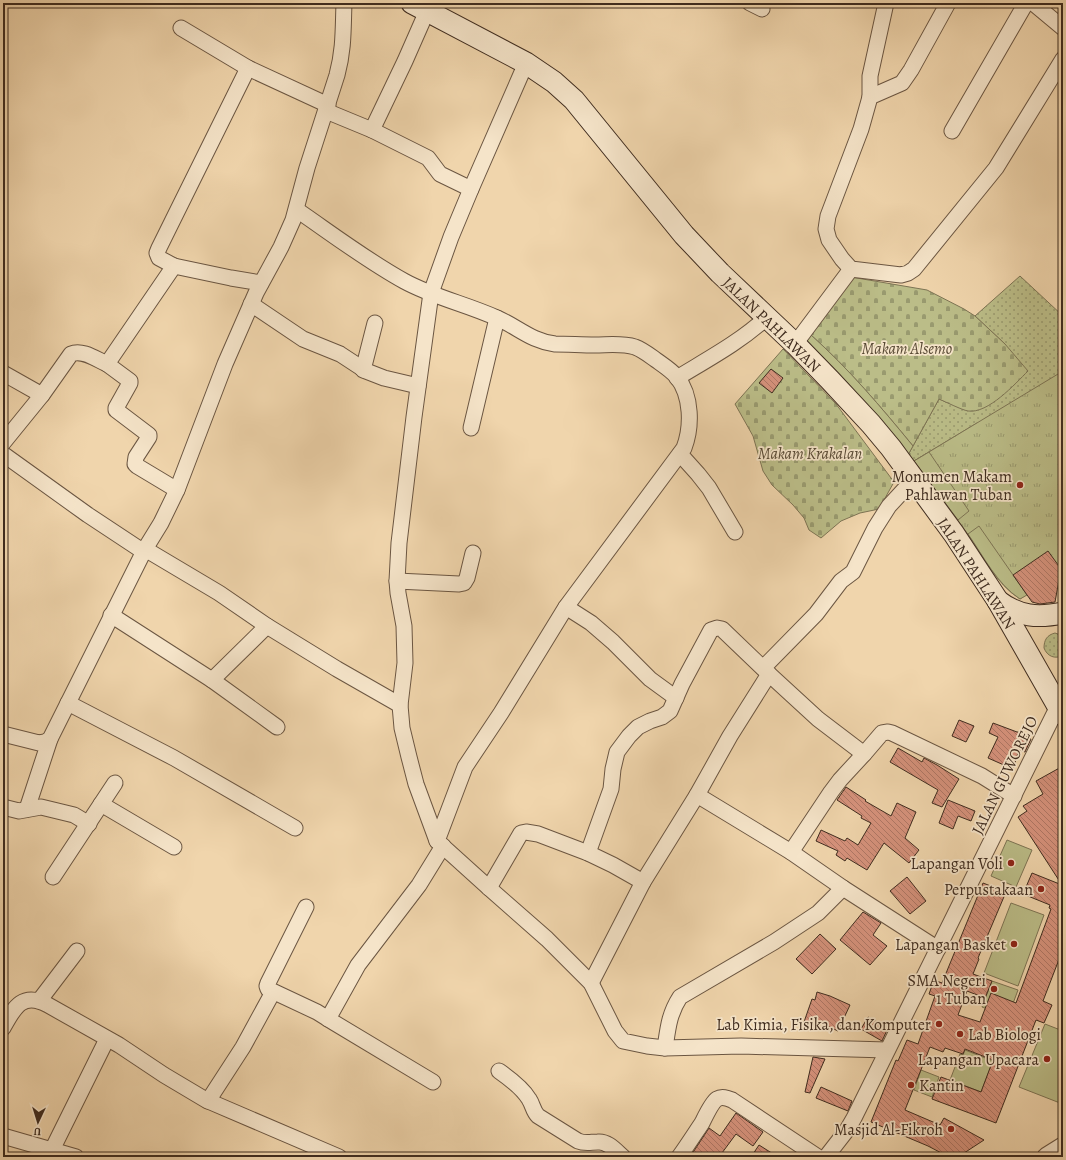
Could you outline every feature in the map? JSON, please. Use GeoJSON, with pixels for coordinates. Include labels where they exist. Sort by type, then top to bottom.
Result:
{"type":"FeatureCollection","features":[{"type":"Feature","properties":{"kind":"main road","name":"JALAN PAHLAWAN"},"geometry":{"type":"LineString","coordinates":[[419,7],[526,63],[554,82],[574,100],[684,235],[720,273],[795,344],[830,380],[891,448],[954,534],[998,601],[1060,702]]}},
{"type":"Feature","properties":{"kind":"main road"},"geometry":{"type":"LineString","coordinates":[[998,601],[1014,612],[1026,615],[1041,616],[1063,613]]}},
{"type":"Feature","properties":{"kind":"street"},"geometry":{"type":"LineString","coordinates":[[27,809],[50,739],[144,550],[161,523],[177,490],[225,364],[251,304],[281,247],[297,210],[307,168],[327,108],[342,54],[344,34],[344,3]]}},
{"type":"Feature","properties":{"kind":"street"},"geometry":{"type":"LineString","coordinates":[[886,3],[870,76],[870,97],[861,129],[828,216],[826,229],[829,240],[851,269],[901,275],[914,269],[996,168],[1063,59]]}},
{"type":"Feature","properties":{"kind":"street"},"geometry":{"type":"LineString","coordinates":[[870,97],[902,83],[911,70],[948,3]]}},
{"type":"Feature","properties":{"kind":"street"},"geometry":{"type":"LineString","coordinates":[[952,131],[1026,3]]}},
{"type":"Feature","properties":{"kind":"street"},"geometry":{"type":"LineString","coordinates":[[1033,3],[1063,28]]}},
{"type":"Feature","properties":{"kind":"street"},"geometry":{"type":"LineString","coordinates":[[372,130],[405,61],[419,7]]}},
{"type":"Feature","properties":{"kind":"street"},"geometry":{"type":"LineString","coordinates":[[181,28],[248,68],[428,158],[440,174],[471,189]]}},
{"type":"Feature","properties":{"kind":"street"},"geometry":{"type":"LineString","coordinates":[[526,63],[451,237],[431,293],[418,386],[400,543],[398,581],[398,593],[404,626],[405,663],[400,705],[402,728],[416,784],[440,843],[488,888],[547,939],[591,983],[615,1031],[621,1039],[627,1042],[665,1048],[741,1046],[887,1050]]}},
{"type":"Feature","properties":{"kind":"street"},"geometry":{"type":"LineString","coordinates":[[248,68],[157,253],[159,258],[174,266],[261,284]]}},
{"type":"Feature","properties":{"kind":"street"},"geometry":{"type":"LineString","coordinates":[[297,210],[345,245],[404,281],[497,318],[534,339],[546,343],[621,345],[634,347],[644,351],[665,366],[677,378],[684,389],[688,401],[689,421],[687,441],[684,448],[566,607],[501,713],[465,767],[440,843],[419,885],[358,965],[328,1019]]}},
{"type":"Feature","properties":{"kind":"street"},"geometry":{"type":"LineString","coordinates":[[106,364],[174,266]]}},
{"type":"Feature","properties":{"kind":"street"},"geometry":{"type":"LineString","coordinates":[[795,344],[851,269]]}},
{"type":"Feature","properties":{"kind":"street"},"geometry":{"type":"LineString","coordinates":[[251,304],[303,339],[340,354],[363,370],[384,378],[418,386]]}},
{"type":"Feature","properties":{"kind":"street"},"geometry":{"type":"LineString","coordinates":[[471,428],[497,318]]}},
{"type":"Feature","properties":{"kind":"street"},"geometry":{"type":"LineString","coordinates":[[677,378],[741,338],[766,318]]}},
{"type":"Feature","properties":{"kind":"street"},"geometry":{"type":"LineString","coordinates":[[363,370],[375,323]]}},
{"type":"Feature","properties":{"kind":"street"},"geometry":{"type":"LineString","coordinates":[[3,443],[42,395],[71,354],[75,352],[82,353],[106,364],[130,381],[116,410],[149,435],[136,457],[135,464],[177,490]]}},
{"type":"Feature","properties":{"kind":"street"},"geometry":{"type":"LineString","coordinates":[[3,373],[42,395]]}},
{"type":"Feature","properties":{"kind":"street"},"geometry":{"type":"LineString","coordinates":[[3,454],[88,515],[144,550],[219,593],[268,626],[337,669],[400,705]]}},
{"type":"Feature","properties":{"kind":"street"},"geometry":{"type":"LineString","coordinates":[[680,454],[709,488],[735,532]]}},
{"type":"Feature","properties":{"kind":"street"},"geometry":{"type":"LineString","coordinates":[[591,983],[643,882],[697,796],[766,671],[816,614],[841,581],[853,572],[875,528],[885,512],[913,480]]}},
{"type":"Feature","properties":{"kind":"street"},"geometry":{"type":"LineString","coordinates":[[398,581],[462,584],[466,582],[473,553]]}},
{"type":"Feature","properties":{"kind":"street"},"geometry":{"type":"LineString","coordinates":[[566,607],[591,623],[613,642],[650,679],[676,698]]}},
{"type":"Feature","properties":{"kind":"street"},"geometry":{"type":"LineString","coordinates":[[111,615],[212,680],[277,727]]}},
{"type":"Feature","properties":{"kind":"street"},"geometry":{"type":"LineString","coordinates":[[212,680],[268,626]]}},
{"type":"Feature","properties":{"kind":"street"},"geometry":{"type":"LineString","coordinates":[[588,853],[611,789],[616,752],[638,727],[662,717],[670,711],[682,684],[709,633],[714,628],[722,629],[818,719],[864,754]]}},
{"type":"Feature","properties":{"kind":"street","name":"JALAN GUWOREJO"},"geometry":{"type":"LineString","coordinates":[[826,1157],[850,1124],[1060,702]]}},
{"type":"Feature","properties":{"kind":"street"},"geometry":{"type":"LineString","coordinates":[[68,703],[174,758],[295,828]]}},
{"type":"Feature","properties":{"kind":"street"},"geometry":{"type":"LineString","coordinates":[[791,852],[840,780],[882,733],[892,733],[982,776],[1014,796]]}},
{"type":"Feature","properties":{"kind":"street"},"geometry":{"type":"LineString","coordinates":[[3,734],[38,743],[50,739]]}},
{"type":"Feature","properties":{"kind":"street"},"geometry":{"type":"LineString","coordinates":[[53,877],[115,783]]}},
{"type":"Feature","properties":{"kind":"street"},"geometry":{"type":"LineString","coordinates":[[697,796],[791,852],[843,888],[938,949]]}},
{"type":"Feature","properties":{"kind":"street"},"geometry":{"type":"LineString","coordinates":[[101,804],[174,847]]}},
{"type":"Feature","properties":{"kind":"street"},"geometry":{"type":"LineString","coordinates":[[3,807],[19,811],[41,807],[74,815],[88,824]]}},
{"type":"Feature","properties":{"kind":"street"},"geometry":{"type":"LineString","coordinates":[[488,888],[523,832],[538,834],[588,853],[643,882]]}},
{"type":"Feature","properties":{"kind":"street"},"geometry":{"type":"LineString","coordinates":[[665,1048],[670,1016],[680,997],[774,942],[818,913],[843,888]]}},
{"type":"Feature","properties":{"kind":"street"},"geometry":{"type":"LineString","coordinates":[[306,907],[268,983],[268,989],[328,1019],[433,1082]]}},
{"type":"Feature","properties":{"kind":"street"},"geometry":{"type":"LineString","coordinates":[[39,1001],[77,951]]}},
{"type":"Feature","properties":{"kind":"street"},"geometry":{"type":"LineString","coordinates":[[208,1101],[243,1047],[274,992]]}},
{"type":"Feature","properties":{"kind":"street"},"geometry":{"type":"LineString","coordinates":[[3,1028],[13,1010],[22,1002],[31,999],[39,1001],[107,1039],[208,1101],[339,1157]]}},
{"type":"Feature","properties":{"kind":"street"},"geometry":{"type":"LineString","coordinates":[[52,1150],[107,1039]]}},
{"type":"Feature","properties":{"kind":"street"},"geometry":{"type":"LineString","coordinates":[[499,1071],[528,1097],[534,1113],[538,1116],[578,1141],[586,1143],[606,1143],[623,1157]]}},
{"type":"Feature","properties":{"kind":"street"},"geometry":{"type":"LineString","coordinates":[[679,1157],[716,1100],[726,1098],[732,1100],[818,1157]]}},
{"type":"Feature","properties":{"kind":"street"},"geometry":{"type":"LineString","coordinates":[[3,1136],[76,1157]]}},
{"type":"Feature","properties":{"kind":"street"},"geometry":{"type":"LineString","coordinates":[[1047,1157],[1063,1147]]}},
{"type":"Feature","properties":{"kind":"green space"},"geometry":{"type":"Polygon","coordinates":[[[1020,276],[1063,316],[1063,441],[977,423],[914,461],[908,455],[939,399],[968,411],[1005,344],[975,316],[1020,276]]]}},
{"type":"Feature","properties":{"kind":"green space","name":"Makam Alsemo"},"geometry":{"type":"Polygon","coordinates":[[[851,277],[927,290],[964,309],[975,316],[1005,344],[1028,371],[1001,397],[984,408],[976,411],[968,411],[958,408],[939,399],[913,446],[852,375],[811,335],[851,277]]]}},
{"type":"Feature","properties":{"kind":"green space"},"geometry":{"type":"Polygon","coordinates":[[[811,335],[852,375],[913,446],[908,455],[846,382],[805,343],[811,335]]]}},
{"type":"Feature","properties":{"kind":"green space","name":"Makam Krakalan"},"geometry":{"type":"Polygon","coordinates":[[[783,349],[836,404],[894,482],[879,509],[860,513],[841,521],[821,538],[809,530],[804,518],[772,485],[763,471],[753,436],[735,404],[783,349]]]}},
{"type":"Feature","properties":{"kind":"green space"},"geometry":{"type":"Polygon","coordinates":[[[1063,371],[1063,562],[1059,566],[1062,571],[1020,599],[1011,593],[997,578],[948,506],[914,461],[1063,371]]]}},
{"type":"Feature","properties":{"kind":"green space"},"geometry":{"type":"Polygon","coordinates":[[[929,452],[969,511],[958,520],[914,461],[929,452]]]}},
{"type":"Feature","properties":{"kind":"green space"},"geometry":{"type":"Polygon","coordinates":[[[979,526],[1027,595],[1020,599],[1004,586],[991,570],[968,534],[979,526]]]}},
{"type":"Feature","properties":{"kind":"green space"},"geometry":{"type":"Polygon","coordinates":[[[1055,633],[1063,636],[1063,655],[1057,657],[1049,655],[1044,648],[1046,638],[1055,633]]]}},
{"type":"Feature","properties":{"kind":"green space","name":"Lapangan Voli"},"geometry":{"type":"Polygon","coordinates":[[[1007,840],[1032,850],[1016,887],[991,876],[1007,840]]]}},
{"type":"Feature","properties":{"kind":"green space","name":"Lapangan Basket"},"geometry":{"type":"Polygon","coordinates":[[[1011,903],[1044,915],[1018,986],[984,973],[1011,903]]]}},
{"type":"Feature","properties":{"kind":"green space"},"geometry":{"type":"Polygon","coordinates":[[[992,981],[1018,990],[1008,1017],[982,1007],[992,981]]]}},
{"type":"Feature","properties":{"kind":"green space","name":"Lapangan Upacara"},"geometry":{"type":"Polygon","coordinates":[[[1045,1024],[1063,1031],[1063,1096],[1060,1103],[1019,1087],[1045,1024]]]}},
{"type":"Feature","properties":{"kind":"green space"},"geometry":{"type":"Polygon","coordinates":[[[965,1050],[993,1061],[981,1092],[950,1080],[960,1054],[963,1055],[965,1050]]]}},
{"type":"Feature","properties":{"kind":"green space"},"geometry":{"type":"Polygon","coordinates":[[[921,1070],[939,1077],[932,1097],[914,1090],[921,1070]]]}},
{"type":"Feature","properties":{"kind":"building"},"geometry":{"type":"Polygon","coordinates":[[[771,369],[783,378],[772,393],[759,383],[771,369]]]}},
{"type":"Feature","properties":{"kind":"building"},"geometry":{"type":"Polygon","coordinates":[[[1048,551],[1061,569],[1055,602],[1040,604],[1032,602],[1013,575],[1048,551]]]}},
{"type":"Feature","properties":{"kind":"building"},"geometry":{"type":"Polygon","coordinates":[[[959,720],[974,726],[966,742],[952,736],[959,720]]]}},
{"type":"Feature","properties":{"kind":"building"},"geometry":{"type":"Polygon","coordinates":[[[993,723],[1018,732],[1031,739],[1025,752],[1019,750],[1013,769],[988,758],[998,737],[989,733],[993,723]]]}},
{"type":"Feature","properties":{"kind":"building"},"geometry":{"type":"Polygon","coordinates":[[[898,748],[922,762],[924,758],[959,779],[942,807],[932,803],[938,790],[890,762],[898,748]]]}},
{"type":"Feature","properties":{"kind":"building"},"geometry":{"type":"Polygon","coordinates":[[[1063,766],[1063,834],[1058,837],[1063,845],[1063,949],[1043,1001],[1052,1005],[1044,1023],[1036,1020],[996,1123],[932,1099],[941,1077],[981,1092],[993,1060],[965,1049],[963,1054],[945,1048],[943,1052],[930,1047],[905,1110],[940,1125],[944,1118],[984,1140],[958,1157],[949,1157],[928,1146],[871,1122],[896,1060],[898,1061],[907,1040],[918,1044],[935,996],[929,994],[934,980],[942,983],[983,883],[1006,892],[978,958],[979,959],[973,974],[992,981],[985,998],[967,991],[958,1015],[980,1022],[991,993],[1016,1003],[1051,909],[1049,908],[1050,905],[1023,894],[1032,873],[1062,885],[1018,817],[1027,811],[1023,806],[1043,794],[1036,781],[1063,766]]]}},
{"type":"Feature","properties":{"kind":"building"},"geometry":{"type":"Polygon","coordinates":[[[846,787],[866,800],[865,801],[891,816],[897,803],[916,812],[905,838],[919,850],[909,863],[884,843],[867,870],[847,858],[845,861],[836,855],[838,851],[816,841],[821,830],[845,841],[847,838],[858,845],[871,823],[861,818],[862,816],[837,800],[846,787]]]}},
{"type":"Feature","properties":{"kind":"building"},"geometry":{"type":"Polygon","coordinates":[[[948,800],[975,811],[971,821],[958,816],[953,829],[939,823],[948,800]]]}},
{"type":"Feature","properties":{"kind":"building"},"geometry":{"type":"Polygon","coordinates":[[[907,877],[926,901],[910,914],[890,891],[907,877]]]}},
{"type":"Feature","properties":{"kind":"building"},"geometry":{"type":"Polygon","coordinates":[[[863,912],[881,923],[873,935],[887,946],[870,965],[840,940],[863,912]]]}},
{"type":"Feature","properties":{"kind":"building"},"geometry":{"type":"Polygon","coordinates":[[[820,934],[836,949],[812,974],[796,959],[820,934]]]}},
{"type":"Feature","properties":{"kind":"building"},"geometry":{"type":"Polygon","coordinates":[[[817,992],[850,1005],[838,1031],[819,1022],[818,1026],[804,1022],[812,999],[815,1000],[817,992]]]}},
{"type":"Feature","properties":{"kind":"building"},"geometry":{"type":"Polygon","coordinates":[[[868,1017],[888,1028],[882,1041],[861,1029],[868,1017]]]}},
{"type":"Feature","properties":{"kind":"building"},"geometry":{"type":"Polygon","coordinates":[[[813,1057],[825,1059],[810,1093],[805,1092],[813,1057]]]}},
{"type":"Feature","properties":{"kind":"building"},"geometry":{"type":"Polygon","coordinates":[[[821,1087],[852,1101],[848,1111],[816,1098],[821,1087]]]}},
{"type":"Feature","properties":{"kind":"building"},"geometry":{"type":"Polygon","coordinates":[[[736,1113],[763,1132],[753,1146],[736,1134],[719,1157],[690,1157],[709,1128],[720,1136],[736,1113]]]}},
{"type":"Feature","properties":{"kind":"building"},"geometry":{"type":"Polygon","coordinates":[[[759,1145],[778,1157],[751,1157],[759,1145]]]}},
{"type":"Feature","properties":{"kind":"place","name":"Monumen Makam Pahlawan Tuban"},"geometry":{"type":"Point","coordinates":[1020,485]}},
{"type":"Feature","properties":{"kind":"place","name":"Lapangan Voli"},"geometry":{"type":"Point","coordinates":[1011,863]}},
{"type":"Feature","properties":{"kind":"place","name":"Perpustakaan"},"geometry":{"type":"Point","coordinates":[1041,889]}},
{"type":"Feature","properties":{"kind":"place","name":"Lapangan Basket"},"geometry":{"type":"Point","coordinates":[1014,944]}},
{"type":"Feature","properties":{"kind":"place","name":"SMA Negeri 1 Tuban"},"geometry":{"type":"Point","coordinates":[994,989]}},
{"type":"Feature","properties":{"kind":"place","name":"Lab Kimia, Fisika, dan Komputer"},"geometry":{"type":"Point","coordinates":[939,1024]}},
{"type":"Feature","properties":{"kind":"place","name":"Lab Biologi"},"geometry":{"type":"Point","coordinates":[960,1034]}},
{"type":"Feature","properties":{"kind":"place","name":"Lapangan Upacara"},"geometry":{"type":"Point","coordinates":[1047,1059]}},
{"type":"Feature","properties":{"kind":"place","name":"Kantin"},"geometry":{"type":"Point","coordinates":[911,1085]}},
{"type":"Feature","properties":{"kind":"place","name":"Masjid Al-Fikroh"},"geometry":{"type":"Point","coordinates":[951,1129]}}]}
